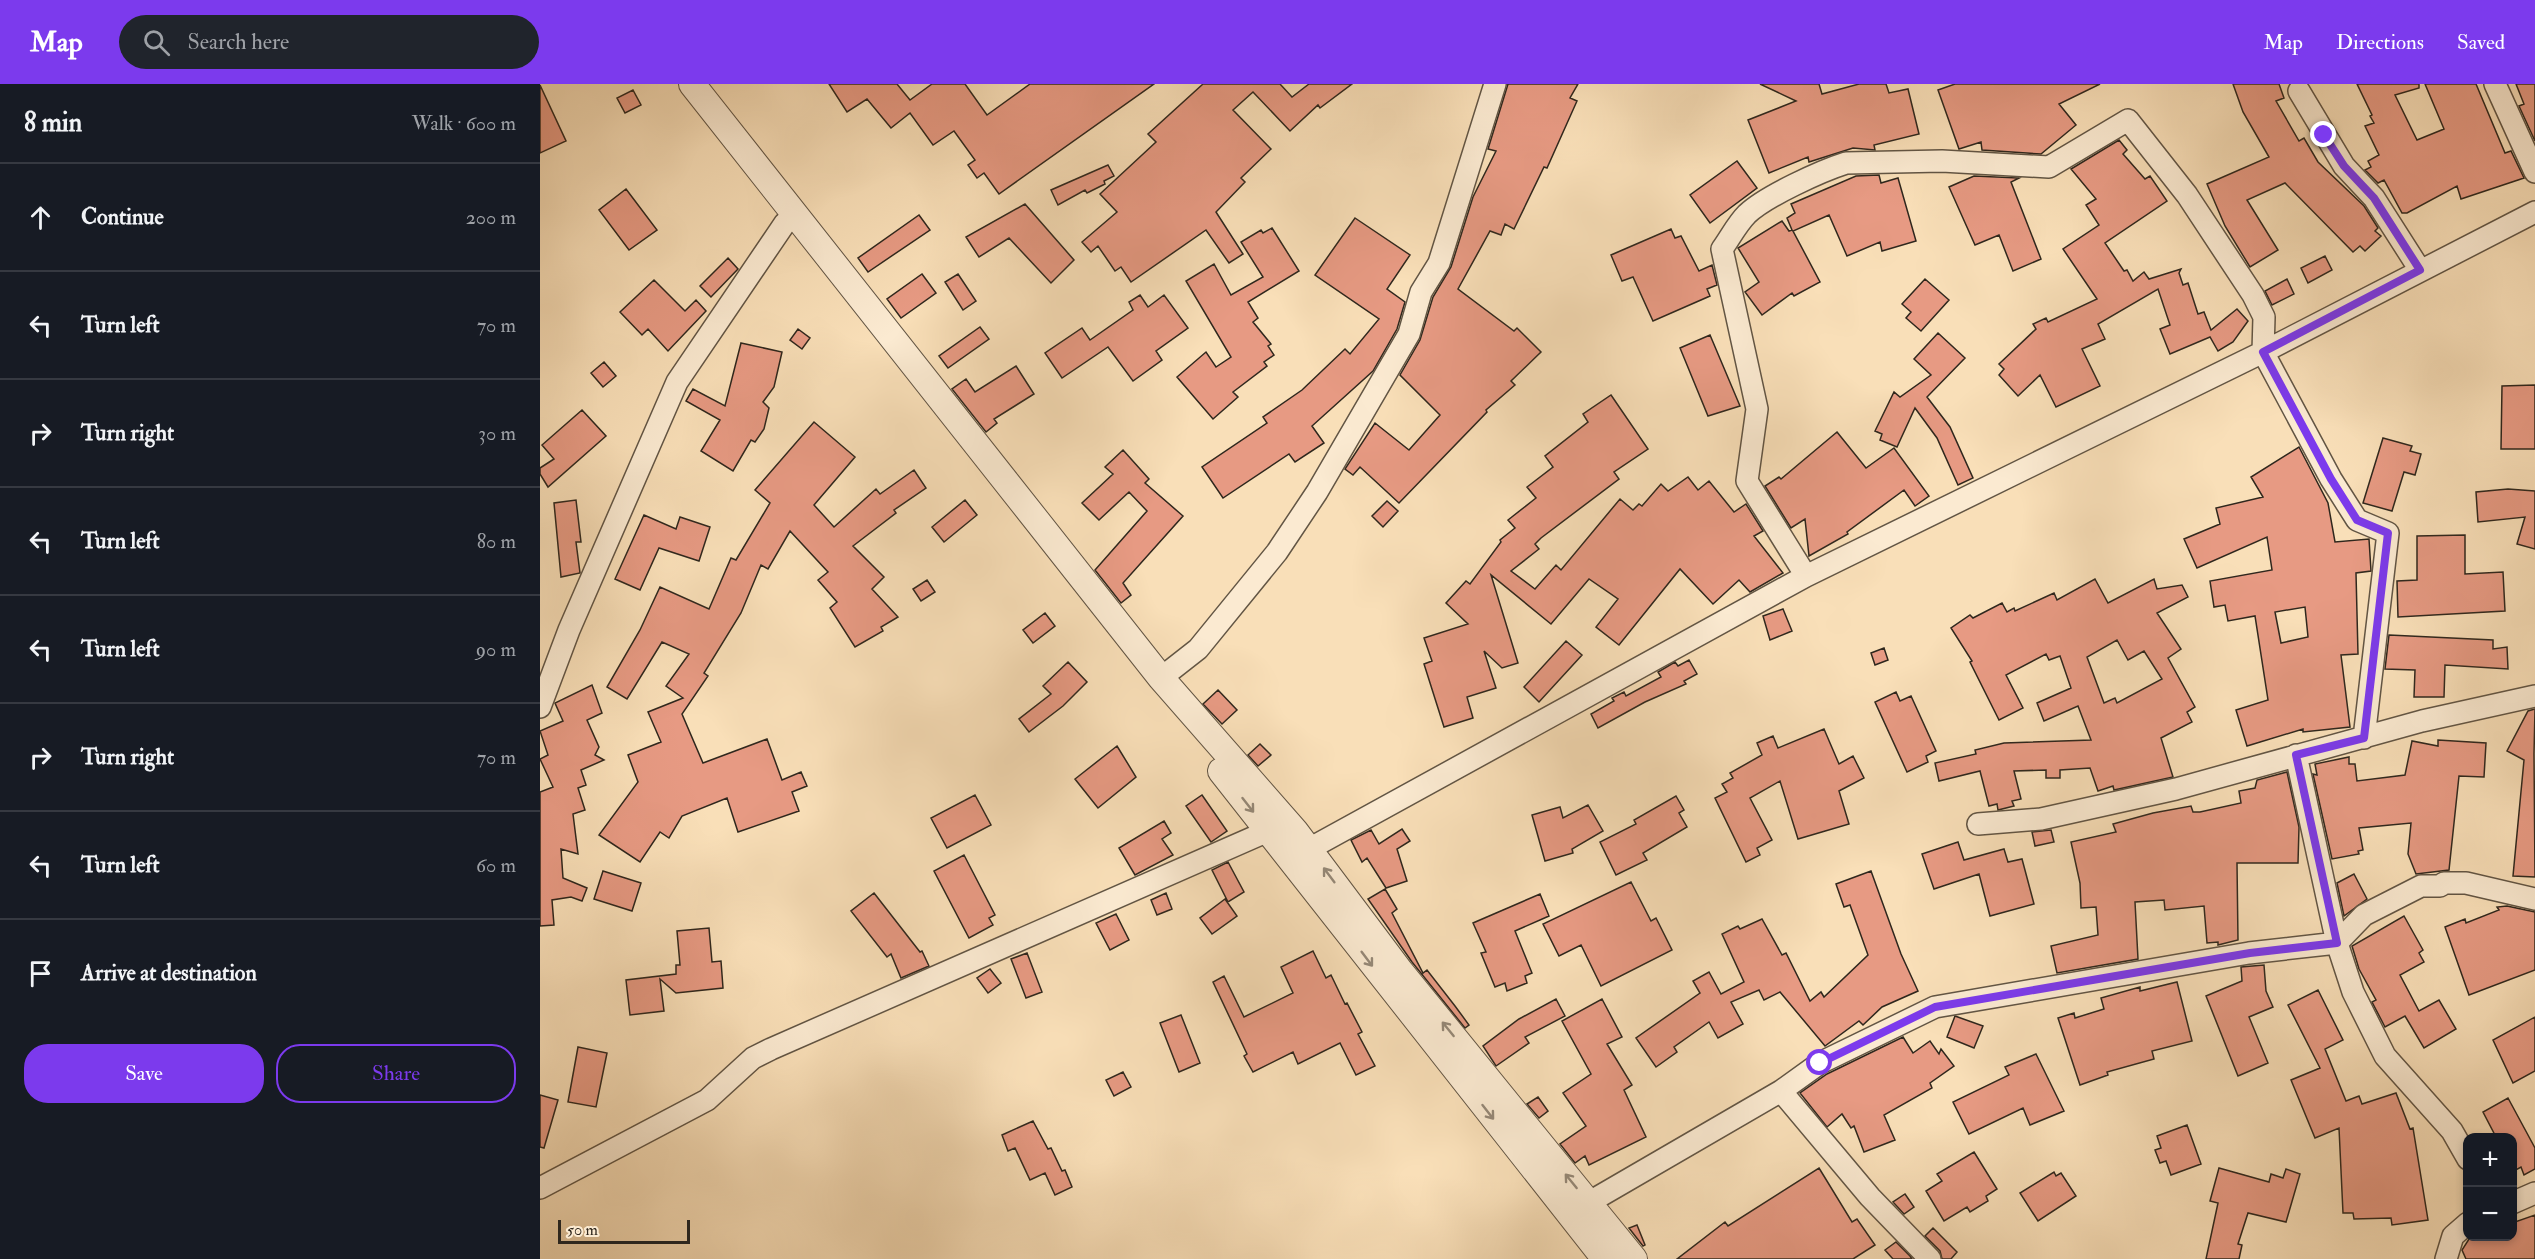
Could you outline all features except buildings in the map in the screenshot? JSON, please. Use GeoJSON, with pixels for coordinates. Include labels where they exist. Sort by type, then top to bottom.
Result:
{"type":"FeatureCollection","features":[{"type":"Feature","properties":{"kind":"street"},"geometry":{"type":"LineString","coordinates":[[678,84],[785,223],[968,449],[1268,831],[1634,1259]]}},
{"type":"Feature","properties":{"kind":"street"},"geometry":{"type":"LineString","coordinates":[[692,84],[1161,678],[1309,849],[1393,977],[1605,1259]]}},
{"type":"Feature","properties":{"kind":"street"},"geometry":{"type":"LineString","coordinates":[[1161,678],[1198,650],[1277,552],[1317,492],[1409,334],[1421,292],[1443,252],[1495,84]]}},
{"type":"Feature","properties":{"kind":"street"},"geometry":{"type":"LineString","coordinates":[[2495,84],[2535,172]]}},
{"type":"Feature","properties":{"kind":"street"},"geometry":{"type":"LineString","coordinates":[[2299,91],[2344,166],[2374,198],[2420,270]]}},
{"type":"Feature","properties":{"kind":"street"},"geometry":{"type":"LineString","coordinates":[[1806,576],[1747,481],[1757,409],[1722,249],[1746,215],[1832,167],[1867,161],[1972,162],[2049,167],[2128,120],[2187,195],[2253,295],[2264,317],[2263,352],[2331,479],[2357,520],[2388,533],[2364,738]]}},
{"type":"Feature","properties":{"kind":"street"},"geometry":{"type":"LineString","coordinates":[[1309,849],[1806,576],[2263,352],[2535,212]]}},
{"type":"Feature","properties":{"kind":"street"},"geometry":{"type":"LineString","coordinates":[[540,707],[569,630],[677,382],[785,223]]}},
{"type":"Feature","properties":{"kind":"street"},"geometry":{"type":"LineString","coordinates":[[1978,824],[2041,819],[2176,789],[2422,721],[2535,696]]}},
{"type":"Feature","properties":{"kind":"street"},"geometry":{"type":"LineString","coordinates":[[2296,755],[2337,943],[2353,993],[2385,1056],[2452,1131],[2463,1150]]}},
{"type":"Feature","properties":{"kind":"street"},"geometry":{"type":"LineString","coordinates":[[540,1188],[707,1100],[753,1058],[771,1048],[1268,831]]}},
{"type":"Feature","properties":{"kind":"street"},"geometry":{"type":"LineString","coordinates":[[1588,1203],[1781,1091],[1820,1063],[1935,1007],[2250,953],[2337,943],[2364,915],[2421,886],[2466,883],[2535,899]]}},
{"type":"Feature","properties":{"kind":"street"},"geometry":{"type":"LineString","coordinates":[[1781,1091],[1870,1197],[1930,1259]]}},
{"type":"Feature","properties":{"kind":"street"},"geometry":{"type":"LineString","coordinates":[[2517,1201],[2535,1193]]}},
{"type":"Feature","properties":{"kind":"street"},"geometry":{"type":"LineString","coordinates":[[2446,1259],[2453,1236],[2463,1227]]}},
{"type":"Feature","properties":{"kind":"route"},"geometry":{"type":"LineString","coordinates":[[1820,1063],[1935,1007],[2250,953],[2337,943],[2296,755],[2364,738],[2376,614],[2388,533],[2357,520],[2331,479],[2263,352],[2420,270],[2374,198],[2344,166],[2324,135]]}}]}
